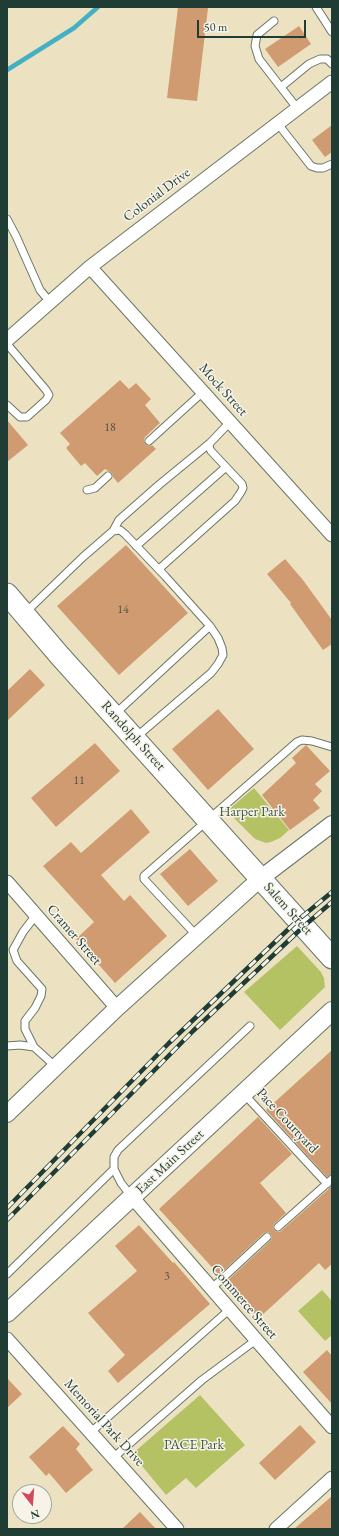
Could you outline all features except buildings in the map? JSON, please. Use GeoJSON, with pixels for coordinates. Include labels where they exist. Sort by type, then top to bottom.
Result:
{"type":"FeatureCollection","features":[{"type":"Feature","properties":{"kind":"main road","name":"Randolph Street"},"geometry":{"type":"LineString","coordinates":[[7,594],[261,878]]}},
{"type":"Feature","properties":{"kind":"main road","name":"Salem Street"},"geometry":{"type":"LineString","coordinates":[[261,878],[332,958]]}},
{"type":"Feature","properties":{"kind":"main road","name":"East Main Street"},"geometry":{"type":"LineString","coordinates":[[7,1313],[332,1011]]}},
{"type":"Feature","properties":{"kind":"street","name":"Colonial Drive"},"geometry":{"type":"LineString","coordinates":[[7,340],[90,267],[332,82]]}},
{"type":"Feature","properties":{"kind":"street","name":"Mock Street"},"geometry":{"type":"LineString","coordinates":[[90,267],[332,535]]}},
{"type":"Feature","properties":{"kind":"street"},"geometry":{"type":"LineString","coordinates":[[7,1114],[117,1008],[261,878],[332,824]]}},
{"type":"Feature","properties":{"kind":"street","name":"Cramer Street"},"geometry":{"type":"LineString","coordinates":[[7,882],[117,1008]]}},
{"type":"Feature","properties":{"kind":"street","name":"Commerce Street"},"geometry":{"type":"LineString","coordinates":[[132,1197],[332,1427]]}},
{"type":"Feature","properties":{"kind":"street","name":"Memorial Park Drive"},"geometry":{"type":"LineString","coordinates":[[7,1339],[177,1529]]}},
{"type":"Feature","properties":{"kind":"street"},"geometry":{"type":"LineString","coordinates":[[276,1529],[332,1478]]}},
{"type":"Feature","properties":{"kind":"lane"},"geometry":{"type":"LineString","coordinates":[[316,7],[332,32]]}},
{"type":"Feature","properties":{"kind":"lane"},"geometry":{"type":"LineString","coordinates":[[274,21],[257,35],[255,46],[259,59],[297,108]]}},
{"type":"Feature","properties":{"kind":"lane"},"geometry":{"type":"LineString","coordinates":[[280,87],[309,64],[320,59],[327,59],[332,64]]}},
{"type":"Feature","properties":{"kind":"lane"},"geometry":{"type":"LineString","coordinates":[[278,124],[311,166],[324,168],[332,164]]}},
{"type":"Feature","properties":{"kind":"lane"},"geometry":{"type":"LineString","coordinates":[[7,219],[40,290],[50,302]]}},
{"type":"Feature","properties":{"kind":"lane"},"geometry":{"type":"LineString","coordinates":[[7,344],[49,395],[46,400],[27,416],[20,417],[7,405]]}},
{"type":"Feature","properties":{"kind":"lane"},"geometry":{"type":"LineString","coordinates":[[149,441],[203,392]]}},
{"type":"Feature","properties":{"kind":"lane"},"geometry":{"type":"LineString","coordinates":[[24,614],[83,557],[113,531],[119,520],[210,443],[230,422]]}},
{"type":"Feature","properties":{"kind":"lane"},"geometry":{"type":"LineString","coordinates":[[159,569],[235,501],[243,488],[242,484],[211,451],[209,447],[210,443]]}},
{"type":"Feature","properties":{"kind":"lane"},"geometry":{"type":"LineString","coordinates":[[136,546],[226,467]]}},
{"type":"Feature","properties":{"kind":"lane"},"geometry":{"type":"LineString","coordinates":[[87,490],[95,488],[108,476]]}},
{"type":"Feature","properties":{"kind":"lane"},"geometry":{"type":"LineString","coordinates":[[113,531],[120,530],[159,569],[210,626],[218,638],[223,655],[211,673],[135,738]]}},
{"type":"Feature","properties":{"kind":"lane"},"geometry":{"type":"LineString","coordinates":[[114,715],[210,626]]}},
{"type":"Feature","properties":{"kind":"lane"},"geometry":{"type":"LineString","coordinates":[[197,936],[144,879],[144,876],[297,742],[302,740],[312,741],[332,747]]}},
{"type":"Feature","properties":{"kind":"lane"},"geometry":{"type":"LineString","coordinates":[[36,916],[23,932],[13,950],[17,961],[42,989],[41,996],[35,1008],[25,1021],[25,1030],[34,1047],[56,1067]]}},
{"type":"Feature","properties":{"kind":"lane"},"geometry":{"type":"LineString","coordinates":[[132,1197],[121,1183],[114,1169],[114,1157],[118,1150],[250,1026]]}},
{"type":"Feature","properties":{"kind":"lane"},"geometry":{"type":"LineString","coordinates":[[7,1046],[20,1045],[34,1047]]}},
{"type":"Feature","properties":{"kind":"lane","name":"Pace Courtyard"},"geometry":{"type":"LineString","coordinates":[[244,1093],[329,1182]]}},
{"type":"Feature","properties":{"kind":"lane"},"geometry":{"type":"LineString","coordinates":[[7,1274],[114,1169]]}},
{"type":"Feature","properties":{"kind":"lane"},"geometry":{"type":"LineString","coordinates":[[278,1227],[329,1182]]}},
{"type":"Feature","properties":{"kind":"lane"},"geometry":{"type":"LineString","coordinates":[[212,1288],[267,1237]]}},
{"type":"Feature","properties":{"kind":"lane"},"geometry":{"type":"LineString","coordinates":[[91,1432],[230,1309]]}},
{"type":"Feature","properties":{"kind":"lane"},"geometry":{"type":"LineString","coordinates":[[113,1458],[202,1380],[256,1340]]}},
{"type":"Feature","properties":{"kind":"green space","name":"Harper Park"},"geometry":{"type":"Polygon","coordinates":[[[254,788],[289,830],[280,838],[271,842],[266,843],[255,839],[227,811],[254,788]]]}},
{"type":"Feature","properties":{"kind":"green space"},"geometry":{"type":"Polygon","coordinates":[[[297,946],[321,972],[324,978],[325,987],[280,1030],[244,992],[297,946]]]}},
{"type":"Feature","properties":{"kind":"green space"},"geometry":{"type":"Polygon","coordinates":[[[322,1290],[332,1301],[332,1335],[325,1341],[298,1311],[322,1290]]]}},
{"type":"Feature","properties":{"kind":"green space","name":"PACE Park"},"geometry":{"type":"Polygon","coordinates":[[[200,1395],[245,1445],[196,1488],[186,1478],[166,1495],[132,1454],[200,1395]]]}},
{"type":"Feature","properties":{"kind":"waterway"},"geometry":{"type":"LineString","coordinates":[[7,70],[74,28],[98,7]]}},
{"type":"Feature","properties":{"kind":"railway"},"geometry":{"type":"LineString","coordinates":[[7,1208],[169,1043],[298,920],[332,892]]}},
{"type":"Feature","properties":{"kind":"railway"},"geometry":{"type":"LineString","coordinates":[[7,1220],[193,1031],[304,926],[332,902]]}}]}
